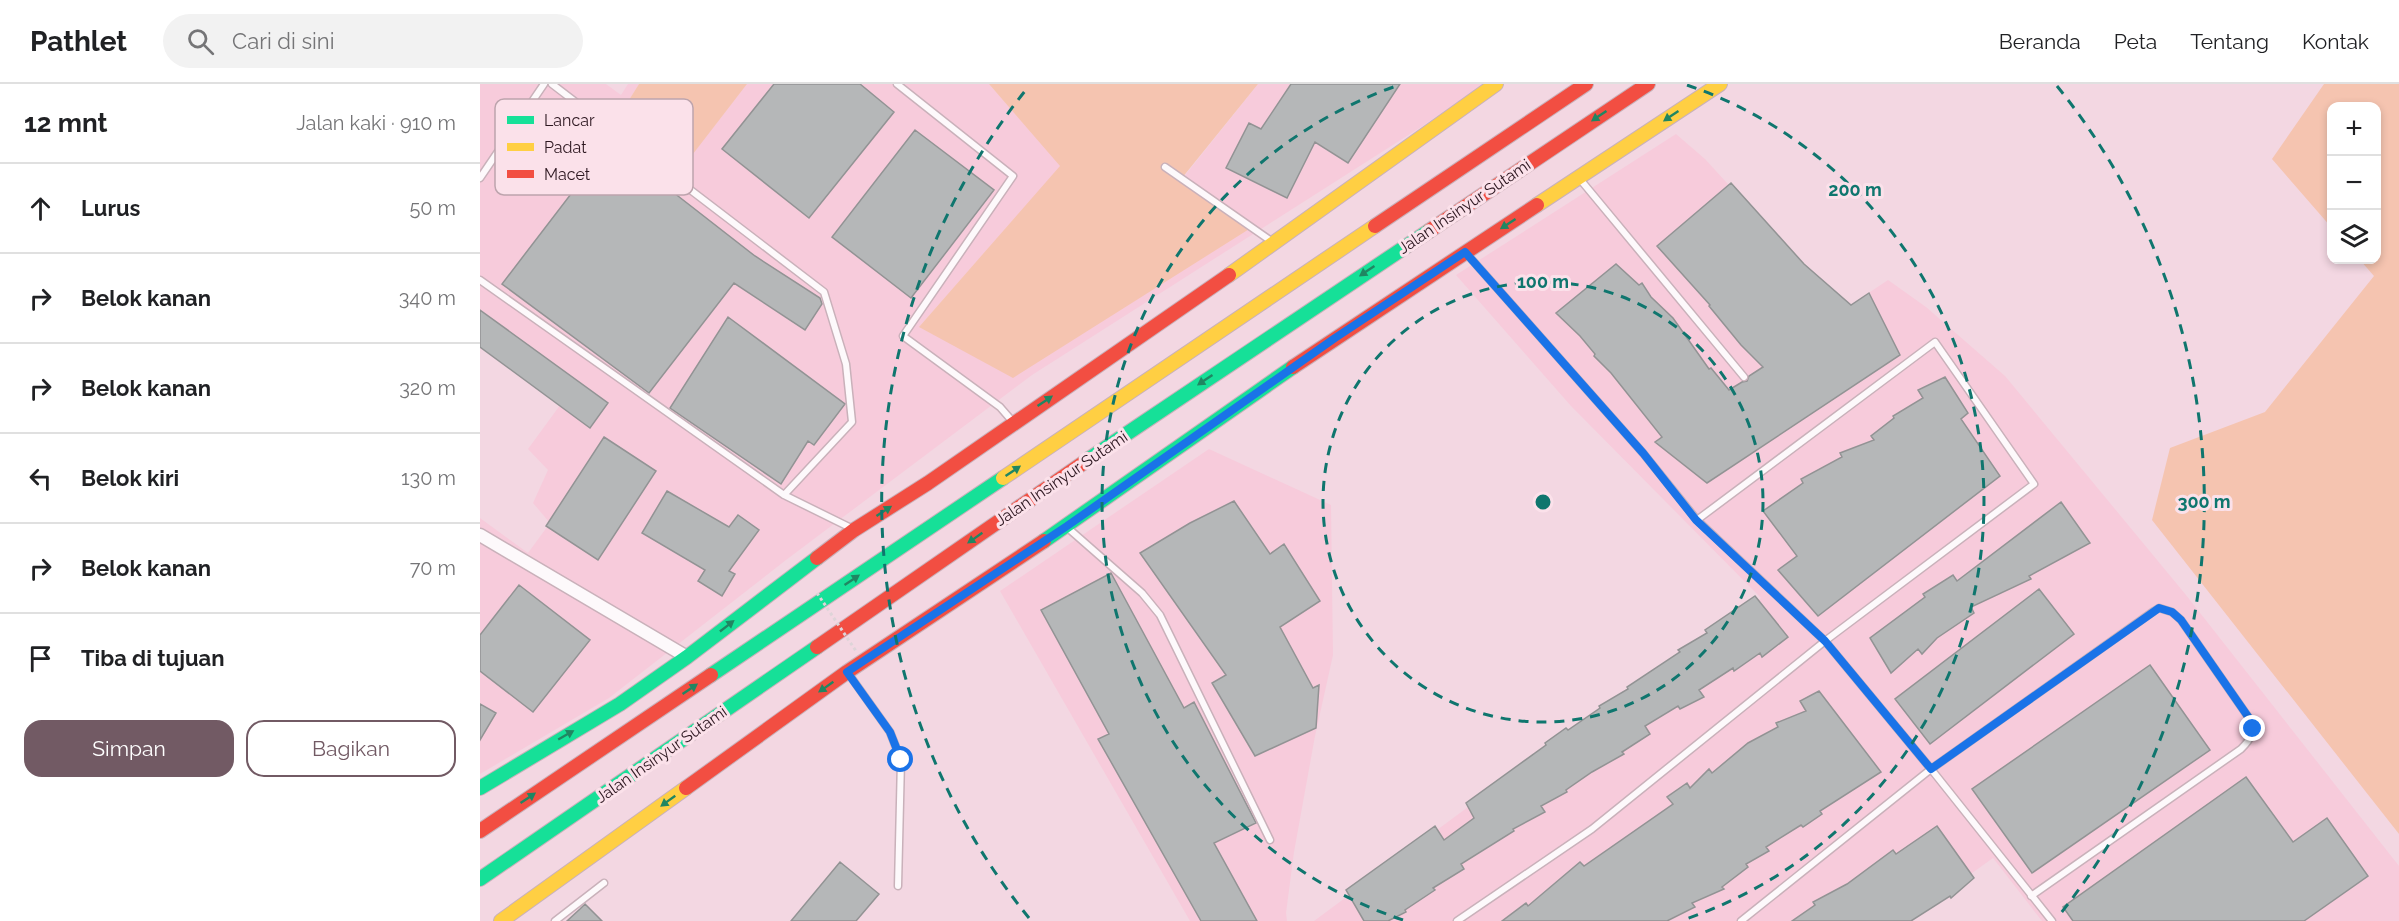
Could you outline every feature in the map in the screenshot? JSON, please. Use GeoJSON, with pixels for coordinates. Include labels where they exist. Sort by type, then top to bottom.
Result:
{"type":"FeatureCollection","features":[{"type":"Feature","properties":{"kind":"main road"},"geometry":{"type":"LineString","coordinates":[[480,788],[620,704],[687,657],[854,530],[927,483],[1275,243],[1496,84]]}},
{"type":"Feature","properties":{"kind":"main road","name":"Jalan Insinyur Sutami"},"geometry":{"type":"LineString","coordinates":[[480,831],[1586,84]]}},
{"type":"Feature","properties":{"kind":"main road","name":"Jalan Insinyur Sutami"},"geometry":{"type":"LineString","coordinates":[[480,879],[1099,452],[1648,84]]}},
{"type":"Feature","properties":{"kind":"main road"},"geometry":{"type":"LineString","coordinates":[[501,921],[847,672],[1067,526],[1335,338],[1720,84]]}},
{"type":"Feature","properties":{"kind":"street"},"geometry":{"type":"LineString","coordinates":[[480,535],[687,657]]}},
{"type":"Feature","properties":{"kind":"lane"},"geometry":{"type":"LineString","coordinates":[[534,99],[544,84]]}},
{"type":"Feature","properties":{"kind":"lane"},"geometry":{"type":"LineString","coordinates":[[552,84],[572,99]]}},
{"type":"Feature","properties":{"kind":"lane"},"geometry":{"type":"LineString","coordinates":[[897,84],[1012,176],[903,336],[1000,407],[1013,423]]}},
{"type":"Feature","properties":{"kind":"lane"},"geometry":{"type":"LineString","coordinates":[[480,178],[495,156]]}},
{"type":"Feature","properties":{"kind":"lane"},"geometry":{"type":"LineString","coordinates":[[1165,167],[1275,243]]}},
{"type":"Feature","properties":{"kind":"lane"},"geometry":{"type":"LineString","coordinates":[[1578,178],[1744,377]]}},
{"type":"Feature","properties":{"kind":"lane"},"geometry":{"type":"LineString","coordinates":[[693,191],[824,291],[846,364],[852,422],[784,495]]}},
{"type":"Feature","properties":{"kind":"lane"},"geometry":{"type":"LineString","coordinates":[[1465,252],[1643,453],[1696,520],[1825,641],[2052,921]]}},
{"type":"Feature","properties":{"kind":"lane"},"geometry":{"type":"LineString","coordinates":[[480,280],[784,495],[854,530]]}},
{"type":"Feature","properties":{"kind":"lane"},"geometry":{"type":"LineString","coordinates":[[1457,921],[1592,829],[1825,641],[2034,484],[1935,342],[1696,520]]}},
{"type":"Feature","properties":{"kind":"lane"},"geometry":{"type":"LineString","coordinates":[[1067,526],[1142,593],[1160,615],[1270,840]]}},
{"type":"Feature","properties":{"kind":"lane"},"geometry":{"type":"LineString","coordinates":[[1742,921],[1931,769],[2154,611],[2159,608],[2165,609],[2181,620],[2249,718],[2253,729],[2251,738],[2241,749],[2031,896]]}},
{"type":"Feature","properties":{"kind":"lane"},"geometry":{"type":"LineString","coordinates":[[847,672],[890,732],[901,760],[898,886]]}},
{"type":"Feature","properties":{"kind":"lane"},"geometry":{"type":"LineString","coordinates":[[555,921],[604,883]]}},
{"type":"Feature","properties":{"kind":"path"},"geometry":{"type":"LineString","coordinates":[[817,593],[856,651]]}},
{"type":"Feature","properties":{"kind":"shaded area"},"geometry":{"type":"Polygon","coordinates":[[[480,84],[606,84],[621,95],[628,84],[639,84],[630,99],[495,99],[495,195],[693,195],[693,153],[747,84],[989,84],[1061,166],[919,327],[1182,179],[1258,84],[1484,84],[1421,127],[1032,375],[786,560],[609,698],[480,774],[480,518],[528,553],[550,523],[533,503],[548,470],[528,449],[566,397],[480,342],[480,84]]]}},
{"type":"Feature","properties":{"kind":"shaded area"},"geometry":{"type":"Polygon","coordinates":[[[639,84],[747,84],[693,154],[693,99],[630,99],[639,84]]]}},
{"type":"Feature","properties":{"kind":"shaded area"},"geometry":{"type":"Polygon","coordinates":[[[989,84],[1258,84],[1182,178],[1254,226],[1013,378],[919,327],[1060,166],[989,84]]]}},
{"type":"Feature","properties":{"kind":"shaded area"},"geometry":{"type":"Polygon","coordinates":[[[2324,84],[2399,84],[2399,834],[2152,520],[2170,448],[2265,412],[2374,276],[2364,264],[2381,264],[2381,102],[2327,102],[2327,222],[2272,159],[2324,84]]]}},
{"type":"Feature","properties":{"kind":"shaded area"},"geometry":{"type":"Polygon","coordinates":[[[1676,134],[1705,159],[1843,310],[1888,280],[1926,307],[2005,376],[2186,595],[2399,866],[2399,921],[2042,921],[1993,858],[1905,921],[1314,921],[1514,773],[1761,598],[1571,406],[1456,275],[1676,134]]]}},
{"type":"Feature","properties":{"kind":"shaded area"},"geometry":{"type":"Polygon","coordinates":[[[1209,449],[1331,505],[1333,655],[1315,736],[1294,852],[1286,913],[1287,921],[1190,921],[1000,591],[1209,449]]]}},
{"type":"Feature","properties":{"kind":"building"},"geometry":{"type":"Polygon","coordinates":[[[774,84],[860,84],[894,112],[809,218],[722,149],[774,84]]]}},
{"type":"Feature","properties":{"kind":"building"},"geometry":{"type":"Polygon","coordinates":[[[1291,84],[1400,84],[1348,163],[1315,142],[1287,198],[1226,168],[1249,123],[1261,129],[1291,84]]]}},
{"type":"Feature","properties":{"kind":"building"},"geometry":{"type":"Polygon","coordinates":[[[915,130],[994,190],[911,298],[832,237],[915,130]]]}},
{"type":"Feature","properties":{"kind":"building"},"geometry":{"type":"Polygon","coordinates":[[[1731,183],[1804,264],[1851,305],[1869,293],[1900,355],[1707,483],[1655,442],[1662,437],[1580,336],[1556,313],[1616,264],[1639,285],[1642,283],[1651,297],[1673,318],[1709,369],[1711,368],[1729,390],[1747,381],[1749,376],[1763,367],[1741,345],[1710,305],[1657,246],[1731,183]]]}},
{"type":"Feature","properties":{"kind":"building"},"geometry":{"type":"Polygon","coordinates":[[[570,195],[677,195],[755,256],[820,298],[822,304],[805,330],[734,283],[649,393],[502,284],[570,195]]]}},
{"type":"Feature","properties":{"kind":"building"},"geometry":{"type":"Polygon","coordinates":[[[480,310],[608,403],[590,428],[480,347],[480,310]]]}},
{"type":"Feature","properties":{"kind":"building"},"geometry":{"type":"Polygon","coordinates":[[[728,317],[845,404],[814,445],[808,441],[781,484],[670,408],[728,317]]]}},
{"type":"Feature","properties":{"kind":"building"},"geometry":{"type":"Polygon","coordinates":[[[1945,377],[1968,413],[1961,419],[2000,476],[1818,616],[1778,570],[1797,556],[1763,511],[1803,483],[1801,479],[1842,457],[1840,453],[1874,440],[1871,436],[1894,418],[1893,416],[1923,398],[1918,390],[1945,377]]]}},
{"type":"Feature","properties":{"kind":"building"},"geometry":{"type":"Polygon","coordinates":[[[604,437],[656,471],[598,560],[546,526],[604,437]]]}},
{"type":"Feature","properties":{"kind":"building"},"geometry":{"type":"Polygon","coordinates":[[[667,491],[729,527],[738,515],[759,530],[729,571],[735,574],[722,596],[698,581],[705,570],[642,533],[667,491]]]}},
{"type":"Feature","properties":{"kind":"building"},"geometry":{"type":"Polygon","coordinates":[[[1234,501],[1270,554],[1284,544],[1320,601],[1280,627],[1313,688],[1319,685],[1316,728],[1255,756],[1212,683],[1226,675],[1140,553],[1190,523],[1234,501]]]}},
{"type":"Feature","properties":{"kind":"building"},"geometry":{"type":"Polygon","coordinates":[[[2061,502],[2090,543],[2029,576],[2031,579],[1971,607],[1974,613],[1937,638],[1922,654],[1918,649],[1891,673],[1870,638],[1925,597],[1923,594],[1953,575],[1957,581],[2061,502]]]}},
{"type":"Feature","properties":{"kind":"building"},"geometry":{"type":"Polygon","coordinates":[[[1111,573],[1184,708],[1194,702],[1256,823],[1214,843],[1257,921],[1201,921],[1098,739],[1109,734],[1041,610],[1111,573]]]}},
{"type":"Feature","properties":{"kind":"building"},"geometry":{"type":"Polygon","coordinates":[[[519,585],[590,640],[533,712],[480,671],[480,635],[519,585]]]}},
{"type":"Feature","properties":{"kind":"building"},"geometry":{"type":"Polygon","coordinates":[[[2039,589],[2074,634],[1930,744],[1895,699],[2039,589]]]}},
{"type":"Feature","properties":{"kind":"building"},"geometry":{"type":"Polygon","coordinates":[[[1755,596],[1788,637],[1762,657],[1760,653],[1734,671],[1733,668],[1699,690],[1704,697],[1680,709],[1678,706],[1645,726],[1650,734],[1622,752],[1624,754],[1566,790],[1567,792],[1541,806],[1545,812],[1513,829],[1514,831],[1461,864],[1464,869],[1433,888],[1435,890],[1405,910],[1406,912],[1388,921],[1364,921],[1346,890],[1435,826],[1444,840],[1474,818],[1466,803],[1546,745],[1545,743],[1628,689],[1627,687],[1680,652],[1678,650],[1707,633],[1705,630],[1755,596]]]}},
{"type":"Feature","properties":{"kind":"building"},"geometry":{"type":"Polygon","coordinates":[[[2150,665],[2210,750],[2032,873],[1972,789],[2150,665]]]}},
{"type":"Feature","properties":{"kind":"building"},"geometry":{"type":"Polygon","coordinates":[[[1819,691],[1881,772],[1820,811],[1822,814],[1803,827],[1801,825],[1766,847],[1769,851],[1746,864],[1748,867],[1722,887],[1724,889],[1692,903],[1695,907],[1667,921],[1502,921],[1526,903],[1528,906],[1580,862],[1584,866],[1673,804],[1667,797],[1687,783],[1690,788],[1709,769],[1712,773],[1748,743],[1778,727],[1776,723],[1806,711],[1800,701],[1819,691]]]}},
{"type":"Feature","properties":{"kind":"building"},"geometry":{"type":"Polygon","coordinates":[[[480,704],[496,713],[480,740],[480,704]]]}},
{"type":"Feature","properties":{"kind":"building"},"geometry":{"type":"Polygon","coordinates":[[[2246,777],[2293,842],[2327,818],[2368,876],[2304,921],[2073,921],[2063,907],[2246,777]]]}},
{"type":"Feature","properties":{"kind":"building"},"geometry":{"type":"Polygon","coordinates":[[[1937,826],[1974,878],[1951,898],[1950,896],[1911,921],[1792,921],[1815,905],[1813,902],[1847,884],[1893,850],[1896,854],[1937,826]]]}},
{"type":"Feature","properties":{"kind":"building"},"geometry":{"type":"Polygon","coordinates":[[[840,862],[879,894],[856,921],[791,921],[840,862]]]}},
{"type":"Feature","properties":{"kind":"building"},"geometry":{"type":"Polygon","coordinates":[[[585,904],[602,921],[567,921],[580,909],[585,904]]]}},
{"type":"Feature","properties":{"kind":"traffic: fast"},"geometry":{"type":"LineString","coordinates":[[1089,459],[1429,231]]}},
{"type":"Feature","properties":{"kind":"traffic: fast"},"geometry":{"type":"LineString","coordinates":[[1044,541],[1293,367]]}},
{"type":"Feature","properties":{"kind":"traffic: fast"},"geometry":{"type":"LineString","coordinates":[[711,675],[1003,478]]}},
{"type":"Feature","properties":{"kind":"traffic: fast"},"geometry":{"type":"LineString","coordinates":[[480,788],[620,704],[687,657],[817,558]]}},
{"type":"Feature","properties":{"kind":"traffic: fast"},"geometry":{"type":"LineString","coordinates":[[480,879],[817,647]]}},
{"type":"Feature","properties":{"kind":"traffic: slow"},"geometry":{"type":"LineString","coordinates":[[1229,275],[1496,84]]}},
{"type":"Feature","properties":{"kind":"traffic: slow"},"geometry":{"type":"LineString","coordinates":[[1537,205],[1720,84]]}},
{"type":"Feature","properties":{"kind":"traffic: slow"},"geometry":{"type":"LineString","coordinates":[[1003,478],[1375,226]]}},
{"type":"Feature","properties":{"kind":"traffic: slow"},"geometry":{"type":"LineString","coordinates":[[501,921],[686,788]]}},
{"type":"Feature","properties":{"kind":"traffic: jam"},"geometry":{"type":"LineString","coordinates":[[1375,226],[1586,84]]}},
{"type":"Feature","properties":{"kind":"traffic: jam"},"geometry":{"type":"LineString","coordinates":[[1429,231],[1648,84]]}},
{"type":"Feature","properties":{"kind":"traffic: jam"},"geometry":{"type":"LineString","coordinates":[[1293,367],[1537,205]]}},
{"type":"Feature","properties":{"kind":"traffic: jam"},"geometry":{"type":"LineString","coordinates":[[817,558],[854,530],[928,483],[1229,275]]}},
{"type":"Feature","properties":{"kind":"traffic: jam"},"geometry":{"type":"LineString","coordinates":[[817,647],[1089,459]]}},
{"type":"Feature","properties":{"kind":"traffic: jam"},"geometry":{"type":"LineString","coordinates":[[686,788],[847,672],[1044,541]]}},
{"type":"Feature","properties":{"kind":"traffic: jam"},"geometry":{"type":"LineString","coordinates":[[480,831],[711,675]]}},
{"type":"Feature","properties":{"kind":"route"},"geometry":{"type":"LineString","coordinates":[[901,760],[890,732],[847,672],[1067,526],[1335,338],[1465,252],[1643,453],[1696,520],[1825,641],[1931,769],[2159,608],[2172,612],[2181,620],[2249,718],[2253,729]]}}]}
